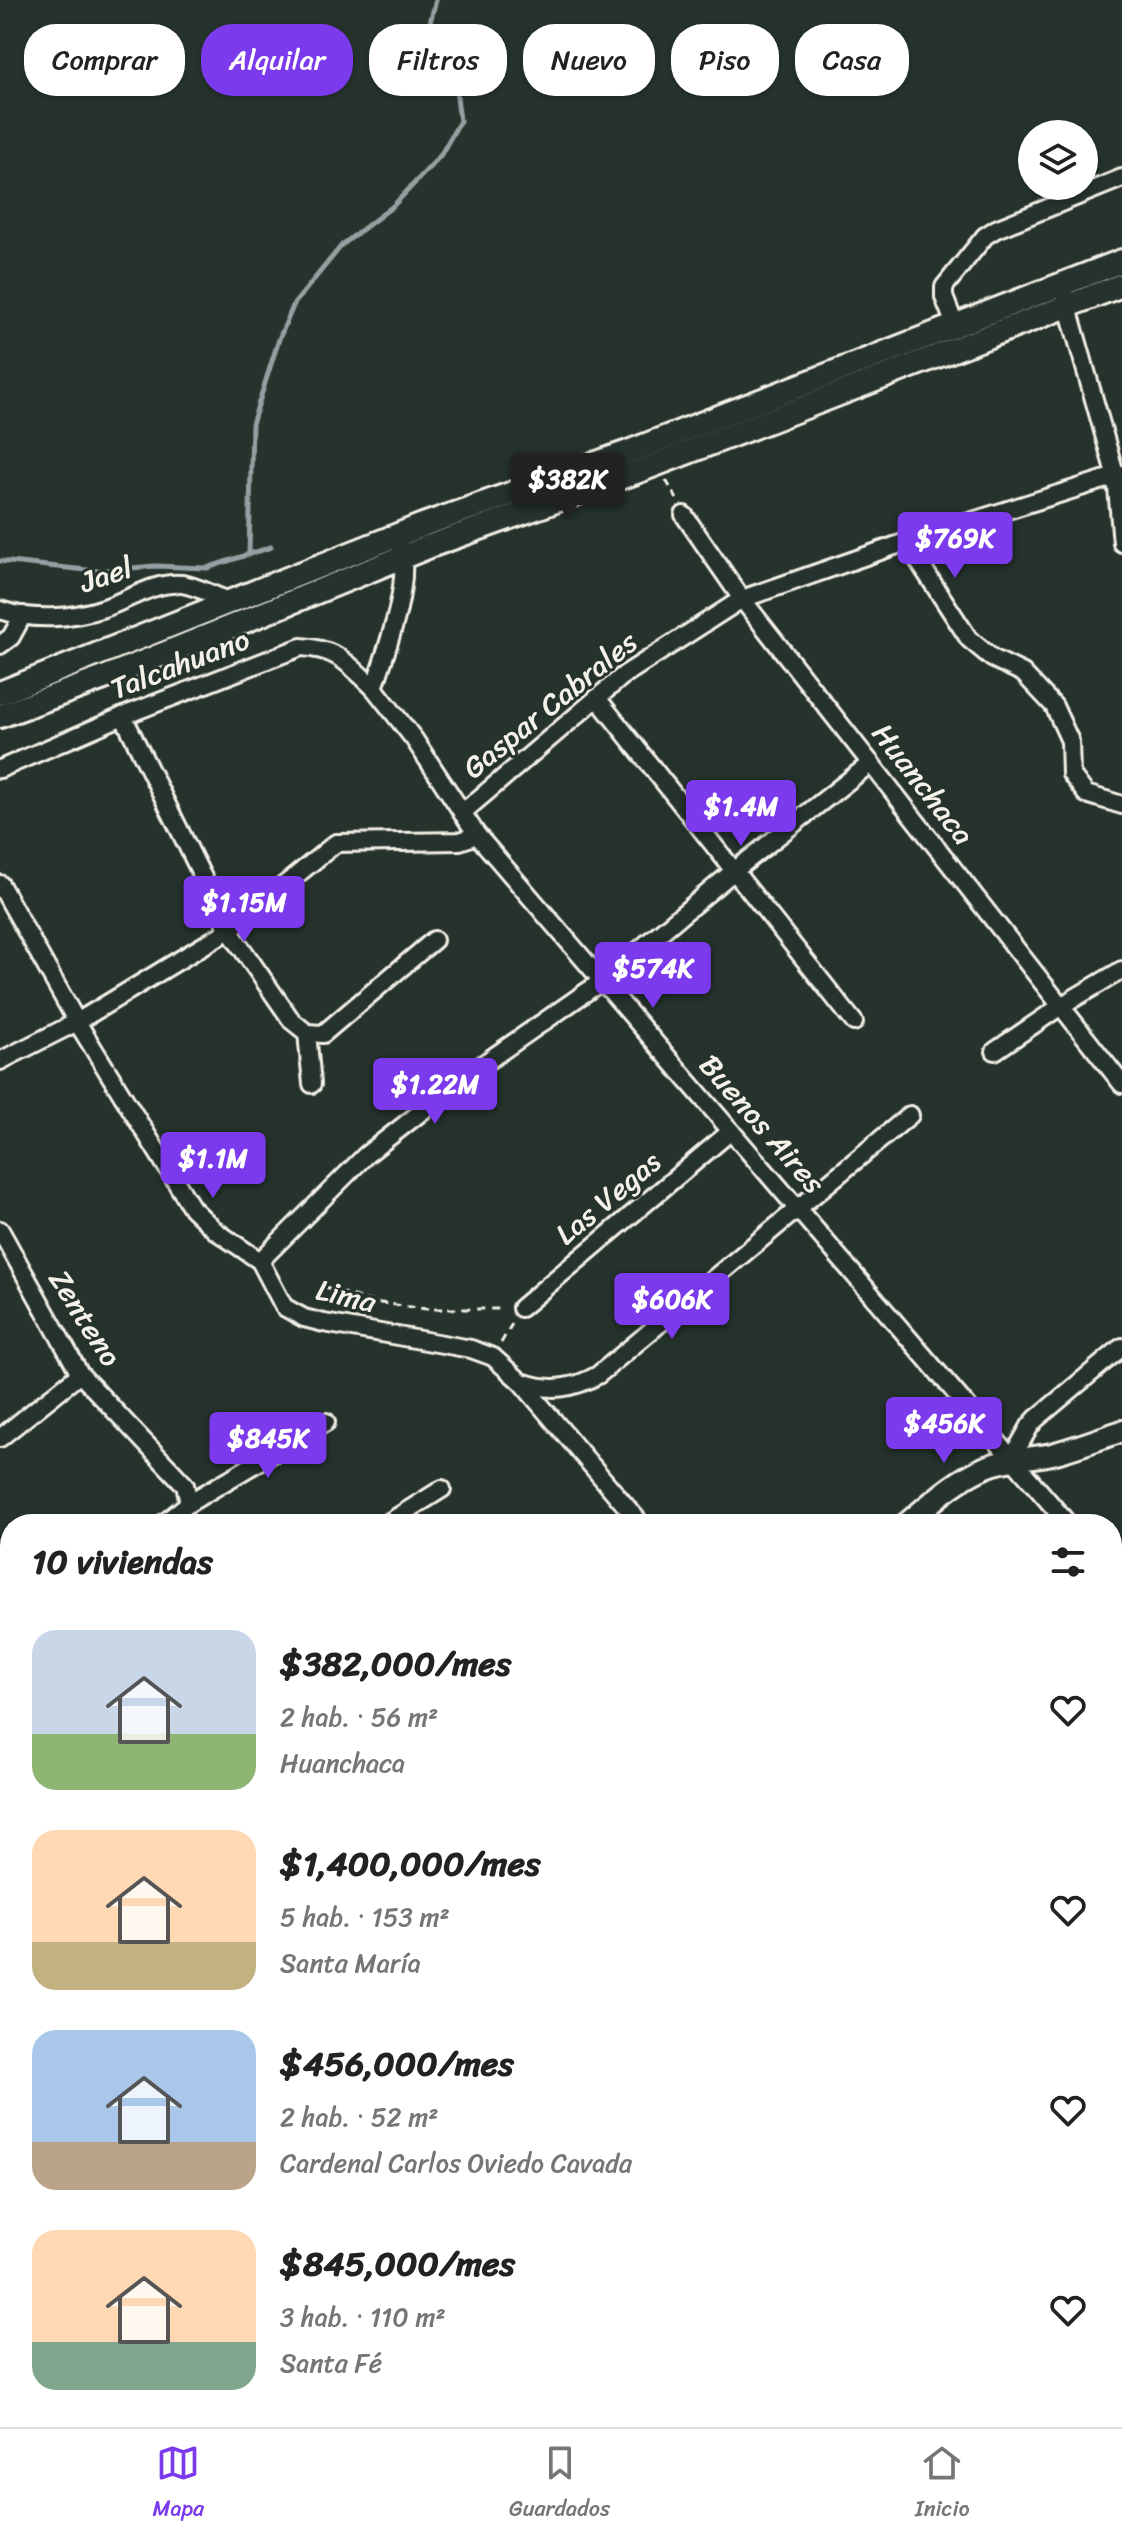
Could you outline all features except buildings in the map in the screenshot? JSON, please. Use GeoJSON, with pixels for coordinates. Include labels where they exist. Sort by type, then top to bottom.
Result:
{"type":"FeatureCollection","features":[{"type":"Feature","properties":{"kind":"main road"},"geometry":{"type":"LineString","coordinates":[[0,693],[229,601],[657,464],[851,390],[1064,294],[1122,261]]}},
{"type":"Feature","properties":{"kind":"main road"},"geometry":{"type":"LineString","coordinates":[[0,716],[104,678],[400,546],[628,452],[955,325],[1064,294],[1122,285]]}},
{"type":"Feature","properties":{"kind":"street"},"geometry":{"type":"LineString","coordinates":[[955,325],[944,297],[944,287],[985,236],[1006,223],[1122,178]]}},
{"type":"Feature","properties":{"kind":"street"},"geometry":{"type":"LineString","coordinates":[[1064,294],[1119,476],[1122,543]]}},
{"type":"Feature","properties":{"kind":"street","name":"Gaspar Cabrales"},"geometry":{"type":"LineString","coordinates":[[462,813],[624,675],[742,599],[906,542],[1119,476]]}},
{"type":"Feature","properties":{"kind":"street","name":"Huanchaca"},"geometry":{"type":"LineString","coordinates":[[684,515],[742,599],[1122,1084]]}},
{"type":"Feature","properties":{"kind":"street"},"geometry":{"type":"LineString","coordinates":[[906,542],[969,639],[992,658],[1023,673],[1054,706],[1070,741],[1071,774],[1086,794],[1122,805]]}},
{"type":"Feature","properties":{"kind":"street"},"geometry":{"type":"LineString","coordinates":[[374,688],[391,634],[405,570],[400,546]]}},
{"type":"Feature","properties":{"kind":"street","name":"Jael"},"geometry":{"type":"LineString","coordinates":[[0,610],[23,615],[66,617],[104,608],[154,588],[181,584],[229,601]]}},
{"type":"Feature","properties":{"kind":"street"},"geometry":{"type":"LineString","coordinates":[[0,645],[11,637],[23,615]]}},
{"type":"Feature","properties":{"kind":"street","name":"Talcahuano"},"geometry":{"type":"LineString","coordinates":[[0,769],[123,716],[301,647],[322,648],[342,658],[374,688]]}},
{"type":"Feature","properties":{"kind":"street","name":"Buenos Aires"},"geometry":{"type":"LineString","coordinates":[[374,688],[414,739],[477,835],[1060,1514]]}},
{"type":"Feature","properties":{"kind":"street"},"geometry":{"type":"LineString","coordinates":[[597,698],[854,1022]]}},
{"type":"Feature","properties":{"kind":"street"},"geometry":{"type":"LineString","coordinates":[[123,716],[229,930],[292,1021],[307,1033],[323,1034],[434,940]]}},
{"type":"Feature","properties":{"kind":"street"},"geometry":{"type":"LineString","coordinates":[[260,1261],[366,1155],[476,1069],[602,981],[871,763]]}},
{"type":"Feature","properties":{"kind":"street"},"geometry":{"type":"LineString","coordinates":[[0,1061],[77,1022],[229,930],[336,843],[460,841],[477,835]]}},
{"type":"Feature","properties":{"kind":"street","name":"Lima"},"geometry":{"type":"LineString","coordinates":[[0,884],[77,1022],[192,1208],[216,1231],[260,1261],[284,1307],[304,1318],[471,1349],[493,1357],[521,1382],[633,1514]]}},
{"type":"Feature","properties":{"kind":"street"},"geometry":{"type":"LineString","coordinates":[[995,1051],[1061,1006],[1122,970]]}},
{"type":"Feature","properties":{"kind":"street"},"geometry":{"type":"LineString","coordinates":[[307,1033],[312,1084]]}},
{"type":"Feature","properties":{"kind":"street"},"geometry":{"type":"LineString","coordinates":[[521,1382],[540,1389],[554,1389],[583,1383],[598,1375],[910,1115]]}},
{"type":"Feature","properties":{"kind":"street","name":"Las Vegas"},"geometry":{"type":"LineString","coordinates":[[521,1308],[731,1131]]}},
{"type":"Feature","properties":{"kind":"street","name":"Zenteno"},"geometry":{"type":"LineString","coordinates":[[1,1236],[80,1374],[185,1485],[189,1503]]}},
{"type":"Feature","properties":{"kind":"street"},"geometry":{"type":"LineString","coordinates":[[1012,1458],[1036,1419],[1122,1347]]}},
{"type":"Feature","properties":{"kind":"street"},"geometry":{"type":"LineString","coordinates":[[0,1438],[80,1374]]}},
{"type":"Feature","properties":{"kind":"street"},"geometry":{"type":"LineString","coordinates":[[175,1514],[326,1422]]}},
{"type":"Feature","properties":{"kind":"street"},"geometry":{"type":"LineString","coordinates":[[919,1514],[966,1477],[988,1466],[1012,1458],[1055,1453],[1122,1431]]}},
{"type":"Feature","properties":{"kind":"street"},"geometry":{"type":"LineString","coordinates":[[402,1514],[442,1489]]}},
{"type":"Feature","properties":{"kind":"path"},"geometry":{"type":"LineString","coordinates":[[657,464],[684,515]]}},
{"type":"Feature","properties":{"kind":"path"},"geometry":{"type":"LineString","coordinates":[[325,1287],[372,1302],[427,1309],[521,1308]]}},
{"type":"Feature","properties":{"kind":"path"},"geometry":{"type":"LineString","coordinates":[[493,1357],[521,1308]]}},
{"type":"Feature","properties":{"kind":"waterway"},"geometry":{"type":"LineString","coordinates":[[249,554],[252,424],[279,339],[294,304],[342,245],[393,206],[440,156],[460,121],[455,81],[425,41],[436,0]]}},
{"type":"Feature","properties":{"kind":"waterway"},"geometry":{"type":"LineString","coordinates":[[0,561],[96,571],[155,566],[207,568],[271,547]]}}]}
